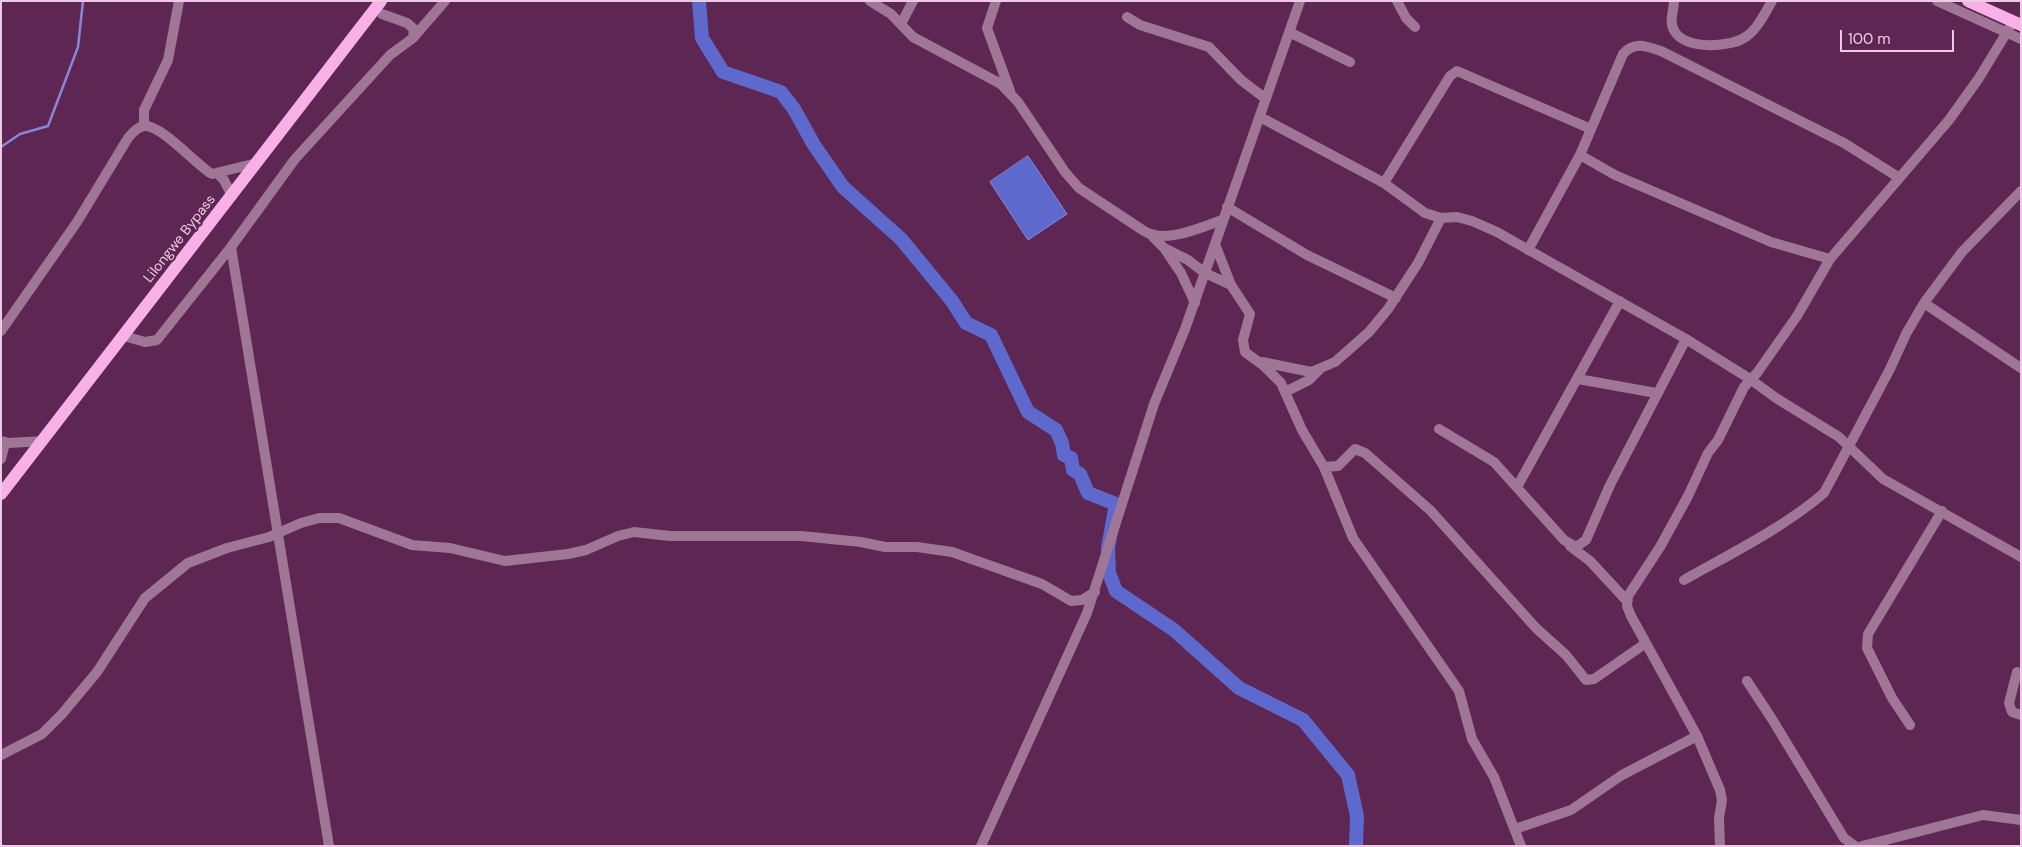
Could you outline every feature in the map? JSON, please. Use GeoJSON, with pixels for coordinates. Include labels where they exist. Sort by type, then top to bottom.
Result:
{"type":"FeatureCollection","features":[{"type":"Feature","properties":{"kind":"main road"},"geometry":{"type":"LineString","coordinates":[[1968,1],[2017,23]]}},
{"type":"Feature","properties":{"kind":"main road","name":"Lilongwe Bypass"},"geometry":{"type":"LineString","coordinates":[[1,494],[257,163],[382,8]]}},
{"type":"Feature","properties":{"kind":"street"},"geometry":{"type":"LineString","coordinates":[[144,126],[144,110],[168,60],[179,1]]}},
{"type":"Feature","properties":{"kind":"street"},"geometry":{"type":"LineString","coordinates":[[124,336],[145,342],[157,340],[231,247],[295,159],[390,54],[414,38],[445,1]]}},
{"type":"Feature","properties":{"kind":"street"},"geometry":{"type":"LineString","coordinates":[[870,1],[891,14],[913,37],[988,76],[1010,92]]}},
{"type":"Feature","properties":{"kind":"street"},"geometry":{"type":"LineString","coordinates":[[901,24],[913,1]]}},
{"type":"Feature","properties":{"kind":"street"},"geometry":{"type":"LineString","coordinates":[[996,1],[987,28],[1010,92],[1065,172],[1079,188],[1153,237],[1164,248],[1181,274],[1194,302]]}},
{"type":"Feature","properties":{"kind":"street"},"geometry":{"type":"LineString","coordinates":[[981,846],[1044,710],[1095,592],[1154,404],[1205,273],[1300,1]]}},
{"type":"Feature","properties":{"kind":"street"},"geometry":{"type":"LineString","coordinates":[[1397,1],[1406,18],[1415,27]]}},
{"type":"Feature","properties":{"kind":"street"},"geometry":{"type":"LineString","coordinates":[[1674,1],[1671,22],[1674,31],[1689,42],[1713,45],[1739,41],[1748,36],[1772,1]]}},
{"type":"Feature","properties":{"kind":"street"},"geometry":{"type":"LineString","coordinates":[[1937,1],[2021,39]]}},
{"type":"Feature","properties":{"kind":"street"},"geometry":{"type":"LineString","coordinates":[[382,8],[414,29],[414,38]]}},
{"type":"Feature","properties":{"kind":"street"},"geometry":{"type":"LineString","coordinates":[[1127,17],[1140,25],[1209,47],[1246,85],[1266,99]]}},
{"type":"Feature","properties":{"kind":"street"},"geometry":{"type":"LineString","coordinates":[[1627,601],[1664,538],[1708,453],[1718,440],[1744,387],[1757,373],[1797,316],[1830,259],[1898,177],[1949,120],[1979,78],[2006,33],[2017,23]]}},
{"type":"Feature","properties":{"kind":"street"},"geometry":{"type":"LineString","coordinates":[[1290,32],[1350,62]]}},
{"type":"Feature","properties":{"kind":"street"},"geometry":{"type":"LineString","coordinates":[[1528,250],[1580,156],[1623,54],[1632,46],[1638,44],[1661,51],[1844,143],[1898,177]]}},
{"type":"Feature","properties":{"kind":"street"},"geometry":{"type":"LineString","coordinates":[[1384,183],[1450,76],[1457,71],[1591,129]]}},
{"type":"Feature","properties":{"kind":"street"},"geometry":{"type":"LineString","coordinates":[[1260,117],[1384,183],[1424,213],[1441,218],[1457,218],[1472,221],[1528,250],[1686,339],[1839,437],[1884,479],[2021,557]]}},
{"type":"Feature","properties":{"kind":"street"},"geometry":{"type":"LineString","coordinates":[[1,331],[85,209],[133,132],[144,126],[157,130],[208,172],[218,174],[257,163]]}},
{"type":"Feature","properties":{"kind":"street"},"geometry":{"type":"LineString","coordinates":[[1580,156],[1615,175],[1770,242],[1830,259]]}},
{"type":"Feature","properties":{"kind":"street"},"geometry":{"type":"LineString","coordinates":[[218,174],[224,180],[232,196]]}},
{"type":"Feature","properties":{"kind":"street"},"geometry":{"type":"LineString","coordinates":[[1684,580],[1749,544],[1811,504],[1824,493],[1924,303],[1962,252],[2021,191]]}},
{"type":"Feature","properties":{"kind":"street"},"geometry":{"type":"LineString","coordinates":[[1227,207],[1307,255],[1396,298]]}},
{"type":"Feature","properties":{"kind":"street"},"geometry":{"type":"LineString","coordinates":[[1285,392],[1309,380],[1321,369],[1335,362],[1369,332],[1396,298],[1418,264],[1441,218]]}},
{"type":"Feature","properties":{"kind":"street"},"geometry":{"type":"LineString","coordinates":[[1153,237],[1184,233],[1222,220]]}},
{"type":"Feature","properties":{"kind":"street"},"geometry":{"type":"LineString","coordinates":[[1215,244],[1231,284],[1250,314],[1243,347],[1250,357],[1303,371],[1321,369]]}},
{"type":"Feature","properties":{"kind":"street"},"geometry":{"type":"LineString","coordinates":[[231,247],[329,846]]}},
{"type":"Feature","properties":{"kind":"street"},"geometry":{"type":"LineString","coordinates":[[1164,248],[1188,260],[1205,273],[1231,284]]}},
{"type":"Feature","properties":{"kind":"street"},"geometry":{"type":"LineString","coordinates":[[1516,487],[1620,301]]}},
{"type":"Feature","properties":{"kind":"street"},"geometry":{"type":"LineString","coordinates":[[1924,303],[2021,368]]}},
{"type":"Feature","properties":{"kind":"street"},"geometry":{"type":"LineString","coordinates":[[1570,546],[1576,547],[1586,540],[1610,485],[1686,339]]}},
{"type":"Feature","properties":{"kind":"street"},"geometry":{"type":"LineString","coordinates":[[1257,360],[1274,374],[1285,392],[1302,430],[1324,467],[1353,538],[1460,691],[1472,739],[1489,768],[1516,829],[1521,846]]}},
{"type":"Feature","properties":{"kind":"street"},"geometry":{"type":"LineString","coordinates":[[1578,379],[1656,394]]}},
{"type":"Feature","properties":{"kind":"street"},"geometry":{"type":"LineString","coordinates":[[1439,429],[1494,462],[1570,546],[1590,561],[1627,601],[1631,616],[1697,736],[1720,790],[1722,800],[1719,818],[1720,846]]}},
{"type":"Feature","properties":{"kind":"street"},"geometry":{"type":"LineString","coordinates":[[1,459],[3,442],[43,441]]}},
{"type":"Feature","properties":{"kind":"street"},"geometry":{"type":"LineString","coordinates":[[1324,467],[1338,466],[1354,449],[1365,453],[1431,511],[1536,628],[1566,655],[1586,680],[1594,680],[1646,643]]}},
{"type":"Feature","properties":{"kind":"street"},"geometry":{"type":"LineString","coordinates":[[1910,725],[1892,698],[1867,648],[1866,641],[1868,634],[1942,511]]}},
{"type":"Feature","properties":{"kind":"street"},"geometry":{"type":"LineString","coordinates":[[1,755],[42,734],[62,714],[97,672],[136,609],[150,592],[188,562],[319,518],[339,518],[412,545],[450,548],[505,561],[534,560],[586,550],[618,536],[634,532],[670,536],[801,536],[885,547],[917,547],[952,552],[1042,584],[1071,601],[1082,600],[1095,592]]}},
{"type":"Feature","properties":{"kind":"street"},"geometry":{"type":"LineString","coordinates":[[2017,672],[2009,703],[2012,712],[2021,715]]}},
{"type":"Feature","properties":{"kind":"street"},"geometry":{"type":"LineString","coordinates":[[1746,681],[1772,719],[1844,838],[1855,846]]}},
{"type":"Feature","properties":{"kind":"street"},"geometry":{"type":"LineString","coordinates":[[1516,829],[1571,810],[1622,775],[1697,736]]}},
{"type":"Feature","properties":{"kind":"street"},"geometry":{"type":"LineString","coordinates":[[1862,846],[1983,815],[2021,820]]}},
{"type":"Feature","properties":{"kind":"water"},"geometry":{"type":"Polygon","coordinates":[[[1028,156],[1067,214],[1028,240],[990,182],[1028,156]]]}},
{"type":"Feature","properties":{"kind":"waterway"},"geometry":{"type":"LineString","coordinates":[[1,147],[20,134],[48,126],[78,47],[83,1]]}},
{"type":"Feature","properties":{"kind":"waterway"},"geometry":{"type":"LineString","coordinates":[[699,1],[702,38],[723,72],[781,92],[794,109],[814,145],[843,187],[901,239],[952,301],[966,323],[991,335],[1028,412],[1056,430],[1062,443],[1064,455],[1071,458],[1073,470],[1080,474],[1088,493],[1116,504],[1108,548],[1109,573],[1116,591],[1174,630],[1239,688],[1303,720],[1348,775],[1357,816],[1356,846]]}}]}
